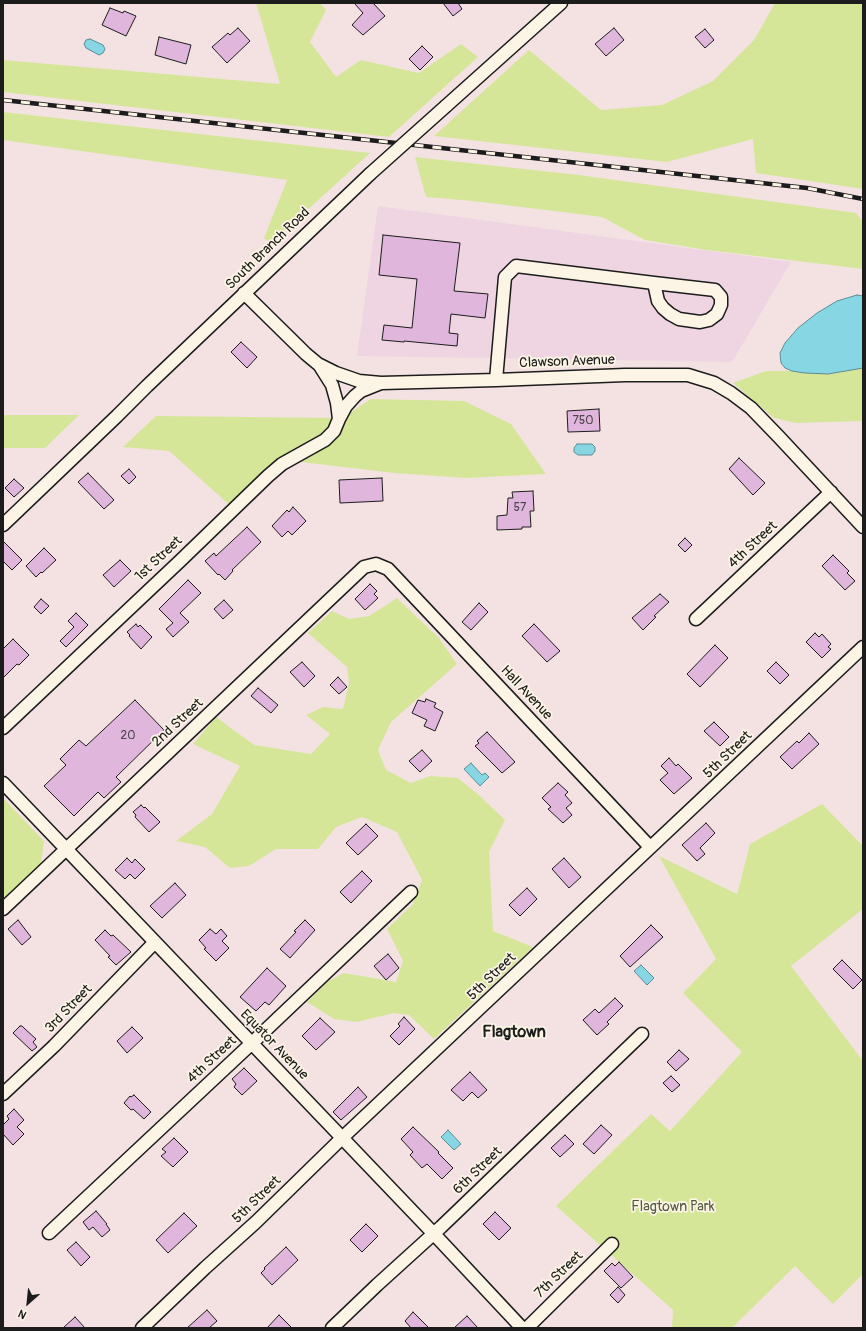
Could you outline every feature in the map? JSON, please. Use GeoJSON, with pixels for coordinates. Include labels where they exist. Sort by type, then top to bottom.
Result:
{"type":"FeatureCollection","features":[{"type":"Feature","properties":{"kind":"street","name":"South Branch Road"},"geometry":{"type":"LineString","coordinates":[[3,525],[370,174],[561,3]]}},
{"type":"Feature","properties":{"kind":"street"},"geometry":{"type":"LineString","coordinates":[[496,380],[505,278],[516,266],[715,290],[721,297],[721,305],[717,314],[710,320],[700,322],[679,319],[663,308],[658,301],[654,283]]}},
{"type":"Feature","properties":{"kind":"street","name":"Clawson Avenue"},"geometry":{"type":"LineString","coordinates":[[244,293],[318,364],[336,373],[359,381],[381,383],[664,374],[688,375],[714,383],[731,393],[751,408],[863,527]]}},
{"type":"Feature","properties":{"kind":"street"},"geometry":{"type":"LineString","coordinates":[[318,364],[332,385],[337,403],[339,419]]}},
{"type":"Feature","properties":{"kind":"street","name":"1st Street"},"geometry":{"type":"LineString","coordinates":[[3,728],[268,476],[282,464],[325,440],[334,430],[346,406],[355,396],[361,391],[381,383]]}},
{"type":"Feature","properties":{"kind":"street","name":"4th Street"},"geometry":{"type":"LineString","coordinates":[[696,619],[831,492]]}},
{"type":"Feature","properties":{"kind":"street","name":"Hall Avenue"},"geometry":{"type":"LineString","coordinates":[[376,564],[388,570],[650,847]]}},
{"type":"Feature","properties":{"kind":"street","name":"2nd Street"},"geometry":{"type":"LineString","coordinates":[[3,909],[364,567],[376,564]]}},
{"type":"Feature","properties":{"kind":"street","name":"5th Street"},"geometry":{"type":"LineString","coordinates":[[142,1328],[256,1222],[342,1138],[863,647]]}},
{"type":"Feature","properties":{"kind":"street","name":"Equator Avenue"},"geometry":{"type":"LineString","coordinates":[[3,783],[522,1328]]}},
{"type":"Feature","properties":{"kind":"street","name":"4th Street"},"geometry":{"type":"LineString","coordinates":[[49,1233],[252,1043],[410,892]]}},
{"type":"Feature","properties":{"kind":"street","name":"3rd Street"},"geometry":{"type":"LineString","coordinates":[[3,1094],[54,1046],[155,942]]}},
{"type":"Feature","properties":{"kind":"street","name":"6th Street"},"geometry":{"type":"LineString","coordinates":[[332,1328],[434,1234],[642,1034]]}},
{"type":"Feature","properties":{"kind":"street","name":"7th Street"},"geometry":{"type":"LineString","coordinates":[[527,1328],[612,1244]]}},
{"type":"Feature","properties":{"kind":"shaded area"},"geometry":{"type":"Polygon","coordinates":[[[378,206],[791,262],[732,362],[357,356],[378,206]]]}},
{"type":"Feature","properties":{"kind":"green space"},"geometry":{"type":"Polygon","coordinates":[[[256,3],[320,3],[326,10],[310,42],[336,77],[361,60],[419,73],[461,44],[478,57],[389,137],[3,92],[3,60],[280,84],[256,3]]]}},
{"type":"Feature","properties":{"kind":"green space"},"geometry":{"type":"Polygon","coordinates":[[[775,3],[863,3],[863,189],[756,173],[753,139],[667,162],[434,136],[529,50],[601,110],[662,105],[713,81],[754,40],[775,3]]]}},
{"type":"Feature","properties":{"kind":"green space"},"geometry":{"type":"Polygon","coordinates":[[[3,112],[370,153],[271,243],[264,238],[287,180],[3,140],[3,112]]]}},
{"type":"Feature","properties":{"kind":"green space"},"geometry":{"type":"Polygon","coordinates":[[[415,157],[579,175],[856,213],[863,222],[863,269],[707,250],[645,240],[602,217],[473,201],[426,197],[415,157]]]}},
{"type":"Feature","properties":{"kind":"green space"},"geometry":{"type":"Polygon","coordinates":[[[863,367],[863,421],[796,423],[774,418],[733,383],[766,371],[831,371],[863,367]]]}},
{"type":"Feature","properties":{"kind":"green space"},"geometry":{"type":"Polygon","coordinates":[[[371,399],[464,401],[511,424],[546,474],[466,478],[394,473],[284,460],[233,508],[169,451],[123,447],[156,416],[342,418],[371,399]]]}},
{"type":"Feature","properties":{"kind":"green space"},"geometry":{"type":"Polygon","coordinates":[[[3,415],[79,415],[45,448],[3,448],[3,415]]]}},
{"type":"Feature","properties":{"kind":"green space"},"geometry":{"type":"Polygon","coordinates":[[[397,598],[439,638],[457,664],[391,722],[378,750],[386,770],[411,783],[430,776],[458,778],[480,796],[505,820],[489,852],[493,931],[533,947],[434,1039],[409,1015],[394,1013],[357,1022],[334,1019],[307,1002],[327,982],[344,973],[396,982],[403,961],[387,929],[413,904],[422,880],[397,832],[362,817],[336,827],[318,849],[276,849],[249,866],[230,868],[205,847],[176,841],[212,814],[240,766],[193,744],[216,717],[254,745],[311,754],[330,734],[306,715],[323,707],[343,709],[349,683],[347,667],[308,633],[332,611],[349,619],[369,616],[397,598]]]}},
{"type":"Feature","properties":{"kind":"green space"},"geometry":{"type":"Polygon","coordinates":[[[3,798],[44,841],[41,863],[3,900],[3,798]]]}},
{"type":"Feature","properties":{"kind":"green space","name":"Flagtown Park"},"geometry":{"type":"Polygon","coordinates":[[[822,804],[863,846],[863,909],[791,966],[863,1061],[863,1274],[833,1304],[795,1266],[732,1328],[672,1328],[673,1310],[556,1206],[651,1114],[670,1131],[742,1052],[683,993],[716,959],[659,856],[737,894],[750,844],[822,804]]]}},
{"type":"Feature","properties":{"kind":"water"},"geometry":{"type":"Polygon","coordinates":[[[90,39],[103,45],[105,49],[103,53],[99,55],[86,48],[84,44],[86,40],[90,39]]]}},
{"type":"Feature","properties":{"kind":"water"},"geometry":{"type":"Polygon","coordinates":[[[857,295],[863,296],[863,368],[828,374],[805,373],[792,371],[785,368],[781,363],[780,353],[785,343],[798,328],[817,313],[837,301],[857,295]]]}},
{"type":"Feature","properties":{"kind":"water"},"geometry":{"type":"Polygon","coordinates":[[[577,444],[592,444],[595,447],[595,451],[592,455],[578,455],[574,452],[574,448],[577,444]]]}},
{"type":"Feature","properties":{"kind":"water"},"geometry":{"type":"Polygon","coordinates":[[[471,763],[482,775],[485,773],[489,777],[480,786],[464,769],[471,763]]]}},
{"type":"Feature","properties":{"kind":"water"},"geometry":{"type":"Polygon","coordinates":[[[641,965],[654,978],[647,985],[634,971],[641,965]]]}},
{"type":"Feature","properties":{"kind":"water"},"geometry":{"type":"Polygon","coordinates":[[[448,1130],[461,1144],[454,1150],[441,1137],[448,1130]]]}},
{"type":"Feature","properties":{"kind":"building"},"geometry":{"type":"Polygon","coordinates":[[[354,3],[373,3],[385,16],[363,35],[352,25],[363,13],[354,3]]]}},
{"type":"Feature","properties":{"kind":"building"},"geometry":{"type":"Polygon","coordinates":[[[443,3],[458,3],[462,9],[453,16],[443,3]]]}},
{"type":"Feature","properties":{"kind":"building"},"geometry":{"type":"Polygon","coordinates":[[[110,8],[123,13],[124,11],[136,16],[126,36],[102,25],[110,8]]]}},
{"type":"Feature","properties":{"kind":"building"},"geometry":{"type":"Polygon","coordinates":[[[238,28],[250,41],[227,63],[212,47],[228,33],[230,35],[238,28]]]}},
{"type":"Feature","properties":{"kind":"building"},"geometry":{"type":"Polygon","coordinates":[[[614,28],[624,40],[606,56],[595,44],[614,28]]]}},
{"type":"Feature","properties":{"kind":"building"},"geometry":{"type":"Polygon","coordinates":[[[705,29],[714,40],[705,48],[695,37],[705,29]]]}},
{"type":"Feature","properties":{"kind":"building"},"geometry":{"type":"Polygon","coordinates":[[[159,37],[191,45],[186,64],[155,55],[159,37]]]}},
{"type":"Feature","properties":{"kind":"building"},"geometry":{"type":"Polygon","coordinates":[[[422,46],[433,57],[420,70],[409,59],[422,46]]]}},
{"type":"Feature","properties":{"kind":"building"},"geometry":{"type":"Polygon","coordinates":[[[383,235],[460,243],[454,291],[488,294],[485,318],[451,314],[449,333],[458,334],[457,346],[382,340],[384,325],[412,328],[417,279],[379,275],[383,235]]]}},
{"type":"Feature","properties":{"kind":"building"},"geometry":{"type":"Polygon","coordinates":[[[241,342],[257,357],[247,368],[231,352],[241,342]]]}},
{"type":"Feature","properties":{"kind":"building"},"geometry":{"type":"Polygon","coordinates":[[[599,409],[600,431],[568,432],[567,411],[599,409]]]}},
{"type":"Feature","properties":{"kind":"building"},"geometry":{"type":"Polygon","coordinates":[[[739,458],[765,483],[753,495],[729,469],[739,458]]]}},
{"type":"Feature","properties":{"kind":"building"},"geometry":{"type":"Polygon","coordinates":[[[129,469],[136,477],[129,484],[121,476],[129,469]]]}},
{"type":"Feature","properties":{"kind":"building"},"geometry":{"type":"Polygon","coordinates":[[[88,473],[114,500],[104,509],[78,482],[88,473]]]}},
{"type":"Feature","properties":{"kind":"building"},"geometry":{"type":"Polygon","coordinates":[[[382,478],[383,501],[340,503],[339,480],[382,478]]]}},
{"type":"Feature","properties":{"kind":"building"},"geometry":{"type":"Polygon","coordinates":[[[14,479],[24,488],[14,497],[5,488],[14,479]]]}},
{"type":"Feature","properties":{"kind":"building"},"geometry":{"type":"Polygon","coordinates":[[[533,491],[534,511],[530,511],[531,527],[522,527],[522,529],[497,530],[497,516],[507,515],[508,498],[513,498],[512,492],[533,491]]]}},
{"type":"Feature","properties":{"kind":"building"},"geometry":{"type":"Polygon","coordinates":[[[293,507],[306,521],[292,535],[288,531],[282,537],[272,526],[287,510],[289,512],[293,507]]]}},
{"type":"Feature","properties":{"kind":"building"},"geometry":{"type":"Polygon","coordinates":[[[247,527],[261,542],[232,570],[233,571],[225,580],[205,561],[214,553],[216,556],[247,527]]]}},
{"type":"Feature","properties":{"kind":"building"},"geometry":{"type":"Polygon","coordinates":[[[685,538],[692,545],[685,552],[678,545],[685,538]]]}},
{"type":"Feature","properties":{"kind":"building"},"geometry":{"type":"Polygon","coordinates":[[[3,541],[22,560],[12,570],[3,561],[3,541]]]}},
{"type":"Feature","properties":{"kind":"building"},"geometry":{"type":"Polygon","coordinates":[[[44,548],[56,560],[36,577],[26,566],[44,548]]]}},
{"type":"Feature","properties":{"kind":"building"},"geometry":{"type":"Polygon","coordinates":[[[833,555],[849,571],[847,573],[855,581],[845,590],[822,566],[833,555]]]}},
{"type":"Feature","properties":{"kind":"building"},"geometry":{"type":"Polygon","coordinates":[[[120,560],[131,571],[114,587],[103,575],[120,560]]]}},
{"type":"Feature","properties":{"kind":"building"},"geometry":{"type":"Polygon","coordinates":[[[188,580],[201,593],[180,613],[189,622],[173,637],[166,629],[173,623],[159,609],[188,580]]]}},
{"type":"Feature","properties":{"kind":"building"},"geometry":{"type":"Polygon","coordinates":[[[370,584],[377,591],[374,594],[378,598],[365,610],[355,599],[370,584]]]}},
{"type":"Feature","properties":{"kind":"building"},"geometry":{"type":"Polygon","coordinates":[[[660,594],[669,602],[654,616],[656,617],[643,630],[632,618],[660,594]]]}},
{"type":"Feature","properties":{"kind":"building"},"geometry":{"type":"Polygon","coordinates":[[[41,599],[49,606],[41,614],[34,607],[41,599]]]}},
{"type":"Feature","properties":{"kind":"building"},"geometry":{"type":"Polygon","coordinates":[[[224,600],[233,610],[223,619],[214,609],[224,600]]]}},
{"type":"Feature","properties":{"kind":"building"},"geometry":{"type":"Polygon","coordinates":[[[479,603],[488,612],[471,630],[462,622],[479,603]]]}},
{"type":"Feature","properties":{"kind":"building"},"geometry":{"type":"Polygon","coordinates":[[[76,613],[88,625],[66,647],[60,641],[74,627],[68,621],[76,613]]]}},
{"type":"Feature","properties":{"kind":"building"},"geometry":{"type":"Polygon","coordinates":[[[136,624],[138,627],[140,625],[152,637],[141,649],[127,632],[136,624]]]}},
{"type":"Feature","properties":{"kind":"building"},"geometry":{"type":"Polygon","coordinates":[[[534,624],[560,651],[547,662],[522,636],[534,624]]]}},
{"type":"Feature","properties":{"kind":"building"},"geometry":{"type":"Polygon","coordinates":[[[815,633],[819,637],[822,634],[831,644],[828,647],[831,649],[822,658],[806,642],[815,633]]]}},
{"type":"Feature","properties":{"kind":"building"},"geometry":{"type":"Polygon","coordinates":[[[13,639],[29,655],[19,665],[17,664],[3,678],[3,649],[13,639]]]}},
{"type":"Feature","properties":{"kind":"building"},"geometry":{"type":"Polygon","coordinates":[[[715,645],[728,658],[700,687],[687,674],[715,645]]]}},
{"type":"Feature","properties":{"kind":"building"},"geometry":{"type":"Polygon","coordinates":[[[302,662],[315,676],[304,687],[290,672],[302,662]]]}},
{"type":"Feature","properties":{"kind":"building"},"geometry":{"type":"Polygon","coordinates":[[[776,662],[789,675],[780,684],[767,671],[776,662]]]}},
{"type":"Feature","properties":{"kind":"building"},"geometry":{"type":"Polygon","coordinates":[[[338,677],[347,687],[339,694],[330,685],[338,677]]]}},
{"type":"Feature","properties":{"kind":"building"},"geometry":{"type":"Polygon","coordinates":[[[258,688],[278,705],[271,713],[251,696],[258,688]]]}},
{"type":"Feature","properties":{"kind":"building"},"geometry":{"type":"Polygon","coordinates":[[[426,699],[436,703],[434,707],[443,712],[435,731],[424,726],[427,720],[412,713],[418,700],[425,702],[426,699]]]}},
{"type":"Feature","properties":{"kind":"building"},"geometry":{"type":"Polygon","coordinates":[[[135,700],[164,730],[116,777],[121,782],[104,798],[98,792],[74,816],[44,786],[66,765],[60,759],[79,740],[86,746],[135,700]]]}},
{"type":"Feature","properties":{"kind":"building"},"geometry":{"type":"Polygon","coordinates":[[[714,722],[729,737],[720,746],[704,731],[714,722]]]}},
{"type":"Feature","properties":{"kind":"building"},"geometry":{"type":"Polygon","coordinates":[[[487,732],[515,762],[502,773],[475,746],[479,743],[477,741],[487,732]]]}},
{"type":"Feature","properties":{"kind":"building"},"geometry":{"type":"Polygon","coordinates":[[[809,733],[819,744],[792,769],[780,757],[797,741],[799,743],[809,733]]]}},
{"type":"Feature","properties":{"kind":"building"},"geometry":{"type":"Polygon","coordinates":[[[422,750],[432,761],[420,772],[409,761],[422,750]]]}},
{"type":"Feature","properties":{"kind":"building"},"geometry":{"type":"Polygon","coordinates":[[[669,758],[676,766],[678,764],[692,778],[674,794],[660,780],[668,773],[661,766],[669,758]]]}},
{"type":"Feature","properties":{"kind":"building"},"geometry":{"type":"Polygon","coordinates":[[[558,783],[568,792],[565,795],[572,803],[566,808],[572,815],[563,823],[548,809],[551,807],[542,798],[558,783]]]}},
{"type":"Feature","properties":{"kind":"building"},"geometry":{"type":"Polygon","coordinates":[[[141,805],[160,822],[149,832],[135,817],[136,815],[133,812],[141,805]]]}},
{"type":"Feature","properties":{"kind":"building"},"geometry":{"type":"Polygon","coordinates":[[[706,823],[715,833],[700,848],[705,854],[697,861],[682,845],[706,823]]]}},
{"type":"Feature","properties":{"kind":"building"},"geometry":{"type":"Polygon","coordinates":[[[366,824],[378,836],[358,855],[346,843],[366,824]]]}},
{"type":"Feature","properties":{"kind":"building"},"geometry":{"type":"Polygon","coordinates":[[[127,858],[132,863],[135,859],[145,869],[135,879],[130,874],[125,879],[115,870],[127,858]]]}},
{"type":"Feature","properties":{"kind":"building"},"geometry":{"type":"Polygon","coordinates":[[[564,858],[581,877],[569,888],[552,869],[564,858]]]}},
{"type":"Feature","properties":{"kind":"building"},"geometry":{"type":"Polygon","coordinates":[[[362,871],[372,881],[351,903],[340,892],[362,871]]]}},
{"type":"Feature","properties":{"kind":"building"},"geometry":{"type":"Polygon","coordinates":[[[175,883],[186,895],[162,918],[150,906],[175,883]]]}},
{"type":"Feature","properties":{"kind":"building"},"geometry":{"type":"Polygon","coordinates":[[[527,888],[537,899],[520,916],[509,905],[527,888]]]}},
{"type":"Feature","properties":{"kind":"building"},"geometry":{"type":"Polygon","coordinates":[[[18,920],[31,937],[22,945],[8,929],[18,920]]]}},
{"type":"Feature","properties":{"kind":"building"},"geometry":{"type":"Polygon","coordinates":[[[305,920],[315,930],[290,958],[280,949],[305,920]]]}},
{"type":"Feature","properties":{"kind":"building"},"geometry":{"type":"Polygon","coordinates":[[[651,925],[663,937],[630,967],[620,956],[651,925]]]}},
{"type":"Feature","properties":{"kind":"building"},"geometry":{"type":"Polygon","coordinates":[[[210,929],[216,934],[221,929],[227,936],[222,941],[229,948],[216,961],[204,949],[206,948],[199,940],[210,929]]]}},
{"type":"Feature","properties":{"kind":"building"},"geometry":{"type":"Polygon","coordinates":[[[105,930],[111,936],[113,935],[131,952],[116,965],[95,940],[105,930]]]}},
{"type":"Feature","properties":{"kind":"building"},"geometry":{"type":"Polygon","coordinates":[[[388,954],[399,968],[386,980],[374,966],[388,954]]]}},
{"type":"Feature","properties":{"kind":"building"},"geometry":{"type":"Polygon","coordinates":[[[842,960],[862,980],[853,989],[833,969],[842,960]]]}},
{"type":"Feature","properties":{"kind":"building"},"geometry":{"type":"Polygon","coordinates":[[[267,968],[286,986],[269,1005],[265,1002],[256,1011],[240,997],[267,968]]]}},
{"type":"Feature","properties":{"kind":"building"},"geometry":{"type":"Polygon","coordinates":[[[615,998],[623,1006],[607,1022],[609,1024],[597,1035],[583,1020],[595,1009],[599,1013],[615,998]]]}},
{"type":"Feature","properties":{"kind":"building"},"geometry":{"type":"Polygon","coordinates":[[[404,1017],[415,1029],[399,1045],[390,1036],[400,1026],[398,1024],[404,1017]]]}},
{"type":"Feature","properties":{"kind":"building"},"geometry":{"type":"Polygon","coordinates":[[[320,1018],[335,1032],[316,1050],[302,1036],[320,1018]]]}},
{"type":"Feature","properties":{"kind":"building"},"geometry":{"type":"Polygon","coordinates":[[[20,1026],[22,1026],[36,1039],[33,1042],[37,1047],[32,1051],[13,1033],[20,1026]]]}},
{"type":"Feature","properties":{"kind":"building"},"geometry":{"type":"Polygon","coordinates":[[[132,1027],[143,1038],[127,1053],[117,1041],[132,1027]]]}},
{"type":"Feature","properties":{"kind":"building"},"geometry":{"type":"Polygon","coordinates":[[[679,1050],[689,1059],[676,1071],[667,1062],[679,1050]]]}},
{"type":"Feature","properties":{"kind":"building"},"geometry":{"type":"Polygon","coordinates":[[[244,1068],[257,1081],[242,1095],[234,1087],[236,1084],[232,1079],[244,1068]]]}},
{"type":"Feature","properties":{"kind":"building"},"geometry":{"type":"Polygon","coordinates":[[[470,1072],[487,1090],[478,1098],[472,1092],[463,1101],[451,1090],[470,1072]]]}},
{"type":"Feature","properties":{"kind":"building"},"geometry":{"type":"Polygon","coordinates":[[[671,1076],[680,1085],[672,1092],[663,1083],[671,1076]]]}},
{"type":"Feature","properties":{"kind":"building"},"geometry":{"type":"Polygon","coordinates":[[[358,1087],[367,1097],[341,1120],[333,1112],[358,1087]]]}},
{"type":"Feature","properties":{"kind":"building"},"geometry":{"type":"Polygon","coordinates":[[[134,1095],[151,1112],[144,1119],[124,1103],[130,1096],[131,1097],[134,1095]]]}},
{"type":"Feature","properties":{"kind":"building"},"geometry":{"type":"Polygon","coordinates":[[[14,1109],[24,1120],[17,1127],[24,1134],[13,1145],[3,1134],[3,1125],[9,1119],[7,1116],[14,1109]]]}},
{"type":"Feature","properties":{"kind":"building"},"geometry":{"type":"Polygon","coordinates":[[[601,1125],[612,1135],[594,1154],[583,1144],[601,1125]]]}},
{"type":"Feature","properties":{"kind":"building"},"geometry":{"type":"Polygon","coordinates":[[[413,1127],[453,1168],[442,1179],[427,1164],[422,1168],[410,1155],[413,1152],[401,1139],[413,1127]]]}},
{"type":"Feature","properties":{"kind":"building"},"geometry":{"type":"Polygon","coordinates":[[[565,1135],[574,1144],[560,1157],[551,1148],[565,1135]]]}},
{"type":"Feature","properties":{"kind":"building"},"geometry":{"type":"Polygon","coordinates":[[[174,1138],[188,1152],[173,1167],[161,1156],[166,1152],[162,1149],[174,1138]]]}},
{"type":"Feature","properties":{"kind":"building"},"geometry":{"type":"Polygon","coordinates":[[[96,1211],[110,1230],[102,1237],[93,1227],[89,1230],[83,1222],[96,1211]]]}},
{"type":"Feature","properties":{"kind":"building"},"geometry":{"type":"Polygon","coordinates":[[[495,1212],[511,1228],[499,1240],[483,1224],[495,1212]]]}},
{"type":"Feature","properties":{"kind":"building"},"geometry":{"type":"Polygon","coordinates":[[[184,1213],[197,1226],[168,1253],[156,1240],[184,1213]]]}},
{"type":"Feature","properties":{"kind":"building"},"geometry":{"type":"Polygon","coordinates":[[[366,1224],[378,1236],[362,1252],[350,1240],[366,1224]]]}},
{"type":"Feature","properties":{"kind":"building"},"geometry":{"type":"Polygon","coordinates":[[[76,1242],[90,1257],[81,1266],[67,1250],[76,1242]]]}},
{"type":"Feature","properties":{"kind":"building"},"geometry":{"type":"Polygon","coordinates":[[[286,1247],[298,1260],[272,1285],[261,1273],[265,1269],[264,1268],[286,1247]]]}},
{"type":"Feature","properties":{"kind":"building"},"geometry":{"type":"Polygon","coordinates":[[[619,1262],[633,1277],[621,1288],[604,1271],[612,1263],[615,1266],[619,1262]]]}},
{"type":"Feature","properties":{"kind":"building"},"geometry":{"type":"Polygon","coordinates":[[[618,1287],[625,1295],[618,1303],[610,1295],[618,1287]]]}},
{"type":"Feature","properties":{"kind":"building"},"geometry":{"type":"Polygon","coordinates":[[[207,1310],[217,1321],[209,1328],[187,1328],[207,1310]]]}},
{"type":"Feature","properties":{"kind":"building"},"geometry":{"type":"Polygon","coordinates":[[[413,1312],[429,1328],[411,1328],[405,1321],[413,1312]]]}},
{"type":"Feature","properties":{"kind":"building"},"geometry":{"type":"Polygon","coordinates":[[[279,1315],[292,1328],[267,1328],[279,1315]]]}},
{"type":"Feature","properties":{"kind":"building"},"geometry":{"type":"Polygon","coordinates":[[[467,1316],[478,1328],[454,1328],[467,1316]]]}},
{"type":"Feature","properties":{"kind":"building"},"geometry":{"type":"Polygon","coordinates":[[[75,1317],[85,1328],[63,1328],[75,1317]]]}},
{"type":"Feature","properties":{"kind":"railway"},"geometry":{"type":"LineString","coordinates":[[3,100],[807,188],[863,199]]}},
{"type":"Feature","properties":{"kind":"district","name":"Flagtown"},"geometry":{"type":"Point","coordinates":[514,1033]}}]}
